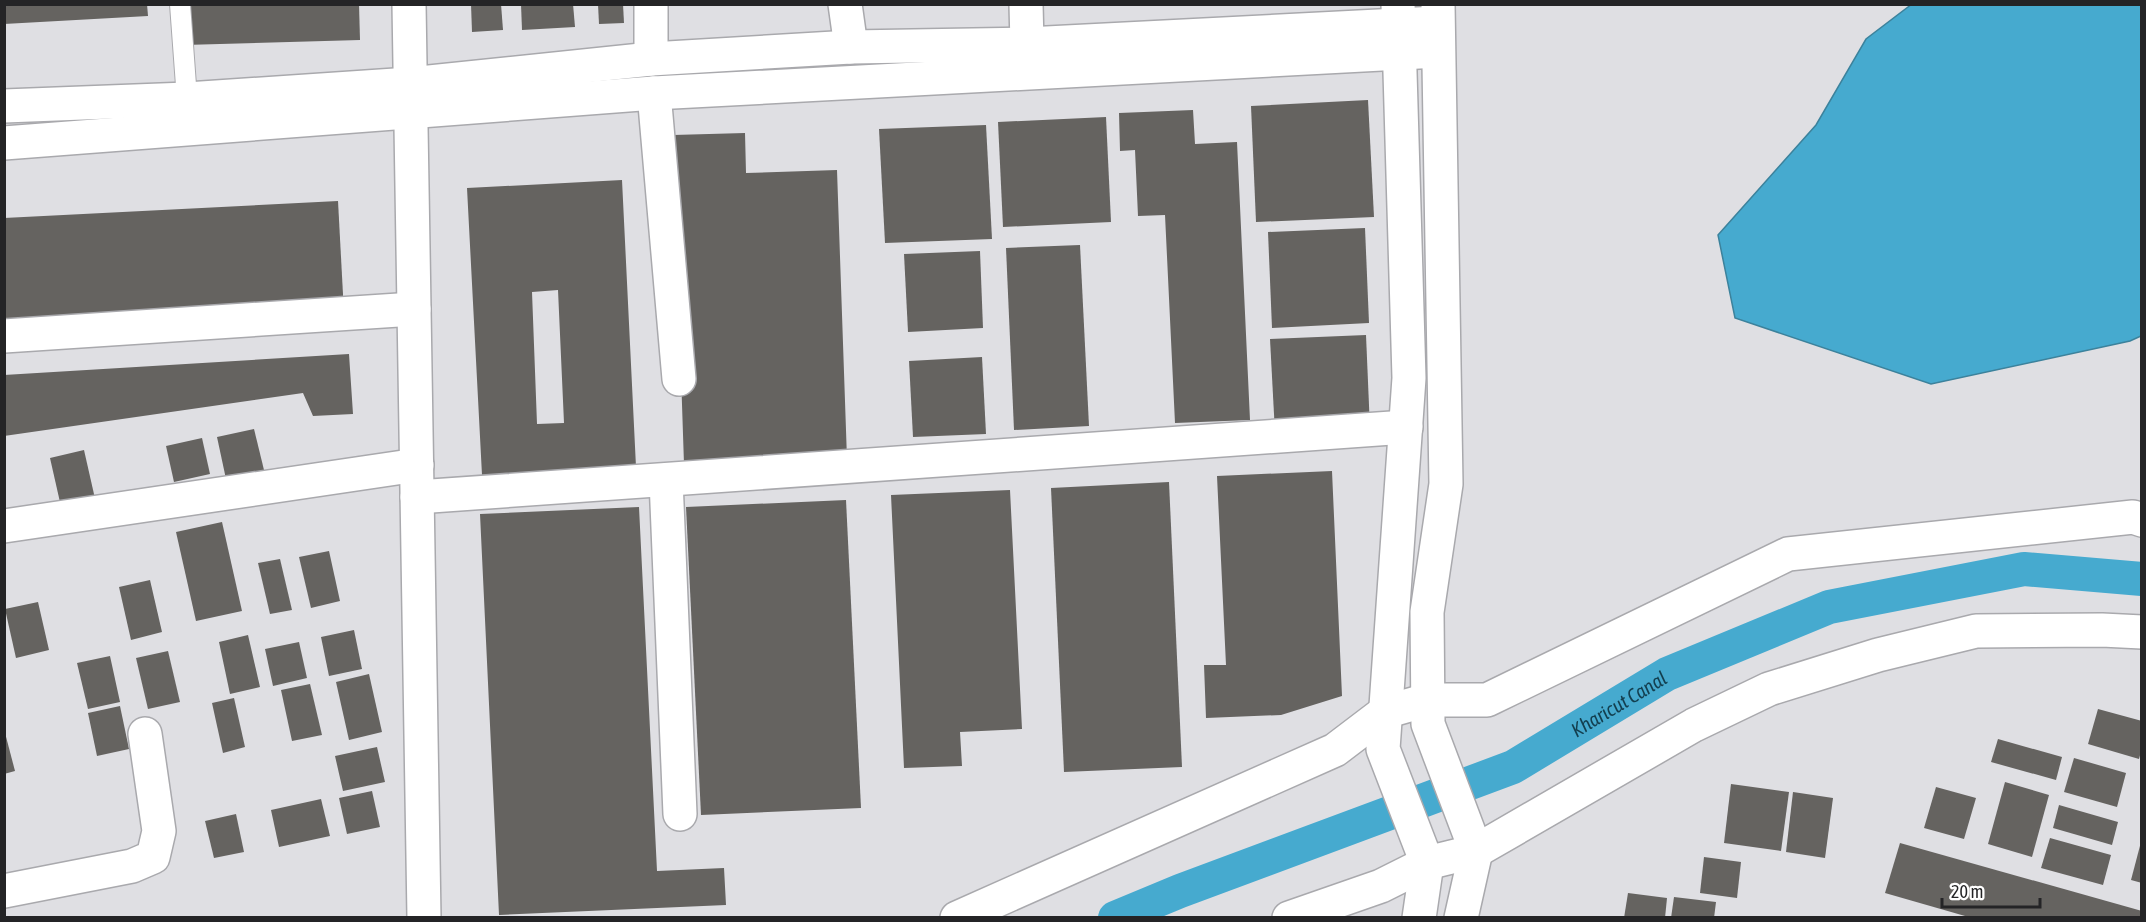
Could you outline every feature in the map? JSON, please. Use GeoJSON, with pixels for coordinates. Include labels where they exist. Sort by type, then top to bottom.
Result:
{"type":"FeatureCollection","features":[{"type":"Feature","properties":{"kind":"street"},"geometry":{"type":"LineString","coordinates":[[409,4],[424,918]]}},
{"type":"Feature","properties":{"kind":"street"},"geometry":{"type":"LineString","coordinates":[[651,4],[651,60]]}},
{"type":"Feature","properties":{"kind":"street"},"geometry":{"type":"LineString","coordinates":[[845,4],[850,47]]}},
{"type":"Feature","properties":{"kind":"street"},"geometry":{"type":"LineString","coordinates":[[1026,4],[1027,44]]}},
{"type":"Feature","properties":{"kind":"street"},"geometry":{"type":"LineString","coordinates":[[4,143],[410,98],[651,60],[850,47],[1027,44],[1438,26],[1446,484],[1427,612],[1427,712],[1472,840],[1461,918]]}},
{"type":"Feature","properties":{"kind":"street"},"geometry":{"type":"LineString","coordinates":[[4,106],[187,99],[410,98],[654,93],[1398,28]]}},
{"type":"Feature","properties":{"kind":"street"},"geometry":{"type":"LineString","coordinates":[[1398,28],[1409,378],[1383,749],[1425,858],[1419,918]]}},
{"type":"Feature","properties":{"kind":"street"},"geometry":{"type":"LineString","coordinates":[[654,93],[679,379]]}},
{"type":"Feature","properties":{"kind":"street"},"geometry":{"type":"LineString","coordinates":[[4,336],[414,309]]}},
{"type":"Feature","properties":{"kind":"street"},"geometry":{"type":"LineString","coordinates":[[417,497],[1406,427]]}},
{"type":"Feature","properties":{"kind":"street"},"geometry":{"type":"LineString","coordinates":[[4,526],[417,465]]}},
{"type":"Feature","properties":{"kind":"street"},"geometry":{"type":"LineString","coordinates":[[666,480],[680,814]]}},
{"type":"Feature","properties":{"kind":"street"},"geometry":{"type":"LineString","coordinates":[[957,918],[1335,750],[1385,712],[1427,712],[1487,700],[1788,554],[2133,518],[2142,520]]}},
{"type":"Feature","properties":{"kind":"street"},"geometry":{"type":"LineString","coordinates":[[1289,918],[1381,886],[1425,858],[1472,840],[1694,725],[1769,689],[1878,655],[1976,631],[2142,632]]}},
{"type":"Feature","properties":{"kind":"street"},"geometry":{"type":"LineString","coordinates":[[4,891],[132,866],[153,857],[159,831],[145,734]]}},
{"type":"Feature","properties":{"kind":"lane"},"geometry":{"type":"LineString","coordinates":[[180,4],[187,99]]}},
{"type":"Feature","properties":{"kind":"water"},"geometry":{"type":"Polygon","coordinates":[[[1912,4],[2141,5],[2141,336],[2130,341],[1931,384],[1735,318],[1718,235],[1816,125],[1866,39],[1912,4]]]}},
{"type":"Feature","properties":{"kind":"building"},"geometry":{"type":"Polygon","coordinates":[[[4,4],[147,4],[148,16],[4,24],[4,4]]]}},
{"type":"Feature","properties":{"kind":"building"},"geometry":{"type":"Polygon","coordinates":[[[183,4],[359,4],[360,40],[184,45],[183,4]]]}},
{"type":"Feature","properties":{"kind":"building"},"geometry":{"type":"Polygon","coordinates":[[[471,4],[501,4],[503,30],[472,32],[471,4]]]}},
{"type":"Feature","properties":{"kind":"building"},"geometry":{"type":"Polygon","coordinates":[[[521,4],[573,4],[575,27],[522,30],[521,4]]]}},
{"type":"Feature","properties":{"kind":"building"},"geometry":{"type":"Polygon","coordinates":[[[598,4],[623,4],[624,23],[599,24],[598,4]]]}},
{"type":"Feature","properties":{"kind":"building"},"geometry":{"type":"Polygon","coordinates":[[[1368,100],[1374,217],[1256,222],[1251,106],[1368,100]]]}},
{"type":"Feature","properties":{"kind":"building"},"geometry":{"type":"Polygon","coordinates":[[[1193,110],[1195,144],[1237,142],[1250,420],[1175,423],[1165,215],[1138,216],[1135,150],[1120,151],[1119,113],[1193,110]]]}},
{"type":"Feature","properties":{"kind":"building"},"geometry":{"type":"Polygon","coordinates":[[[1106,117],[1111,222],[1003,227],[998,122],[1106,117]]]}},
{"type":"Feature","properties":{"kind":"building"},"geometry":{"type":"Polygon","coordinates":[[[986,125],[992,239],[885,243],[879,129],[986,125]]]}},
{"type":"Feature","properties":{"kind":"building"},"geometry":{"type":"Polygon","coordinates":[[[745,133],[746,173],[837,170],[847,459],[684,464],[673,135],[745,133]]]}},
{"type":"Feature","properties":{"kind":"building"},"geometry":{"type":"Polygon","coordinates":[[[622,180],[636,467],[482,475],[467,188],[622,180]],[[558,290],[532,292],[537,424],[564,423],[558,290]]]}},
{"type":"Feature","properties":{"kind":"building"},"geometry":{"type":"Polygon","coordinates":[[[338,201],[344,313],[4,330],[4,218],[338,201]]]}},
{"type":"Feature","properties":{"kind":"building"},"geometry":{"type":"Polygon","coordinates":[[[1365,228],[1369,323],[1272,328],[1268,232],[1365,228]]]}},
{"type":"Feature","properties":{"kind":"building"},"geometry":{"type":"Polygon","coordinates":[[[1080,245],[1089,426],[1014,430],[1006,248],[1080,245]]]}},
{"type":"Feature","properties":{"kind":"building"},"geometry":{"type":"Polygon","coordinates":[[[980,251],[983,328],[908,332],[904,254],[980,251]]]}},
{"type":"Feature","properties":{"kind":"building"},"geometry":{"type":"Polygon","coordinates":[[[1366,335],[1370,429],[1275,433],[1270,339],[1366,335]]]}},
{"type":"Feature","properties":{"kind":"building"},"geometry":{"type":"Polygon","coordinates":[[[349,354],[353,414],[313,416],[303,393],[4,436],[4,375],[349,354]]]}},
{"type":"Feature","properties":{"kind":"building"},"geometry":{"type":"Polygon","coordinates":[[[982,357],[986,434],[913,437],[909,361],[982,357]]]}},
{"type":"Feature","properties":{"kind":"building"},"geometry":{"type":"Polygon","coordinates":[[[254,429],[264,470],[226,479],[217,437],[254,429]]]}},
{"type":"Feature","properties":{"kind":"building"},"geometry":{"type":"Polygon","coordinates":[[[202,438],[210,474],[174,482],[166,446],[202,438]]]}},
{"type":"Feature","properties":{"kind":"building"},"geometry":{"type":"Polygon","coordinates":[[[84,450],[96,503],[62,511],[50,458],[84,450]]]}},
{"type":"Feature","properties":{"kind":"building"},"geometry":{"type":"Polygon","coordinates":[[[1332,471],[1342,696],[1281,715],[1206,718],[1204,665],[1226,665],[1217,476],[1332,471]]]}},
{"type":"Feature","properties":{"kind":"building"},"geometry":{"type":"Polygon","coordinates":[[[1169,482],[1182,767],[1064,772],[1051,488],[1169,482]]]}},
{"type":"Feature","properties":{"kind":"building"},"geometry":{"type":"Polygon","coordinates":[[[1010,490],[1022,729],[960,732],[962,766],[904,768],[891,495],[1010,490]]]}},
{"type":"Feature","properties":{"kind":"building"},"geometry":{"type":"Polygon","coordinates":[[[846,500],[861,808],[701,815],[686,507],[846,500]]]}},
{"type":"Feature","properties":{"kind":"building"},"geometry":{"type":"Polygon","coordinates":[[[639,507],[657,871],[724,868],[726,905],[499,915],[480,514],[639,507]]]}},
{"type":"Feature","properties":{"kind":"building"},"geometry":{"type":"Polygon","coordinates":[[[222,522],[242,611],[196,621],[176,532],[222,522]]]}},
{"type":"Feature","properties":{"kind":"building"},"geometry":{"type":"Polygon","coordinates":[[[329,551],[340,601],[311,608],[299,557],[329,551]]]}},
{"type":"Feature","properties":{"kind":"building"},"geometry":{"type":"Polygon","coordinates":[[[280,559],[292,610],[270,614],[258,563],[280,559]]]}},
{"type":"Feature","properties":{"kind":"building"},"geometry":{"type":"Polygon","coordinates":[[[150,580],[162,632],[131,640],[119,587],[150,580]]]}},
{"type":"Feature","properties":{"kind":"building"},"geometry":{"type":"Polygon","coordinates":[[[38,602],[49,650],[16,658],[5,609],[38,602]]]}},
{"type":"Feature","properties":{"kind":"building"},"geometry":{"type":"Polygon","coordinates":[[[354,630],[362,669],[329,676],[321,637],[354,630]]]}},
{"type":"Feature","properties":{"kind":"building"},"geometry":{"type":"Polygon","coordinates":[[[248,635],[260,687],[230,694],[219,642],[248,635]]]}},
{"type":"Feature","properties":{"kind":"building"},"geometry":{"type":"Polygon","coordinates":[[[299,642],[307,678],[273,686],[265,649],[299,642]]]}},
{"type":"Feature","properties":{"kind":"building"},"geometry":{"type":"Polygon","coordinates":[[[168,651],[180,702],[148,709],[136,658],[168,651]]]}},
{"type":"Feature","properties":{"kind":"building"},"geometry":{"type":"Polygon","coordinates":[[[110,656],[120,702],[88,709],[77,663],[110,656]]]}},
{"type":"Feature","properties":{"kind":"building"},"geometry":{"type":"Polygon","coordinates":[[[369,674],[382,732],[349,740],[336,682],[369,674]]]}},
{"type":"Feature","properties":{"kind":"building"},"geometry":{"type":"Polygon","coordinates":[[[310,684],[322,735],[292,741],[281,690],[310,684]]]}},
{"type":"Feature","properties":{"kind":"building"},"geometry":{"type":"Polygon","coordinates":[[[234,698],[245,747],[223,753],[212,703],[234,698]]]}},
{"type":"Feature","properties":{"kind":"building"},"geometry":{"type":"Polygon","coordinates":[[[120,706],[129,749],[97,756],[88,713],[120,706]]]}},
{"type":"Feature","properties":{"kind":"building"},"geometry":{"type":"Polygon","coordinates":[[[2098,709],[2142,721],[2142,748],[2139,759],[2088,744],[2098,709]]]}},
{"type":"Feature","properties":{"kind":"building"},"geometry":{"type":"Polygon","coordinates":[[[4,729],[15,771],[4,774],[4,729]]]}},
{"type":"Feature","properties":{"kind":"building"},"geometry":{"type":"Polygon","coordinates":[[[1998,739],[2062,757],[2056,780],[1991,762],[1998,739]]]}},
{"type":"Feature","properties":{"kind":"building"},"geometry":{"type":"Polygon","coordinates":[[[377,747],[385,782],[343,791],[335,756],[377,747]]]}},
{"type":"Feature","properties":{"kind":"building"},"geometry":{"type":"Polygon","coordinates":[[[2074,758],[2126,773],[2117,807],[2064,792],[2074,758]]]}},
{"type":"Feature","properties":{"kind":"building"},"geometry":{"type":"Polygon","coordinates":[[[2005,782],[2049,795],[2032,857],[1988,844],[2005,782]]]}},
{"type":"Feature","properties":{"kind":"building"},"geometry":{"type":"Polygon","coordinates":[[[1731,784],[1789,792],[1781,851],[1724,843],[1731,784]]]}},
{"type":"Feature","properties":{"kind":"building"},"geometry":{"type":"Polygon","coordinates":[[[1936,787],[1976,798],[1964,839],[1924,828],[1936,787]]]}},
{"type":"Feature","properties":{"kind":"building"},"geometry":{"type":"Polygon","coordinates":[[[372,791],[380,827],[347,834],[339,798],[372,791]]]}},
{"type":"Feature","properties":{"kind":"building"},"geometry":{"type":"Polygon","coordinates":[[[1793,792],[1833,798],[1825,858],[1786,852],[1793,792]]]}},
{"type":"Feature","properties":{"kind":"building"},"geometry":{"type":"Polygon","coordinates":[[[321,799],[330,836],[279,847],[271,810],[321,799]]]}},
{"type":"Feature","properties":{"kind":"building"},"geometry":{"type":"Polygon","coordinates":[[[2059,805],[2118,822],[2112,845],[2053,828],[2059,805]]]}},
{"type":"Feature","properties":{"kind":"building"},"geometry":{"type":"Polygon","coordinates":[[[236,814],[244,852],[214,858],[205,821],[236,814]]]}},
{"type":"Feature","properties":{"kind":"building"},"geometry":{"type":"Polygon","coordinates":[[[2050,838],[2111,855],[2103,885],[2041,868],[2050,838]]]}},
{"type":"Feature","properties":{"kind":"building"},"geometry":{"type":"Polygon","coordinates":[[[2142,842],[2142,883],[2131,880],[2142,842]]]}},
{"type":"Feature","properties":{"kind":"building"},"geometry":{"type":"Polygon","coordinates":[[[1900,843],[2142,911],[2142,918],[1972,918],[1885,893],[1900,843]]]}},
{"type":"Feature","properties":{"kind":"building"},"geometry":{"type":"Polygon","coordinates":[[[1704,857],[1741,862],[1737,898],[1700,893],[1704,857]]]}},
{"type":"Feature","properties":{"kind":"building"},"geometry":{"type":"Polygon","coordinates":[[[1628,893],[1667,898],[1665,918],[1624,918],[1628,893]]]}},
{"type":"Feature","properties":{"kind":"building"},"geometry":{"type":"Polygon","coordinates":[[[1674,897],[1716,902],[1714,918],[1671,918],[1674,897]]]}},
{"type":"Feature","properties":{"kind":"waterway","name":"Kharicut Canal"},"geometry":{"type":"LineString","coordinates":[[1115,918],[1180,891],[1513,767],[1667,674],[1829,607],[2024,569],[2142,579]]}}]}
